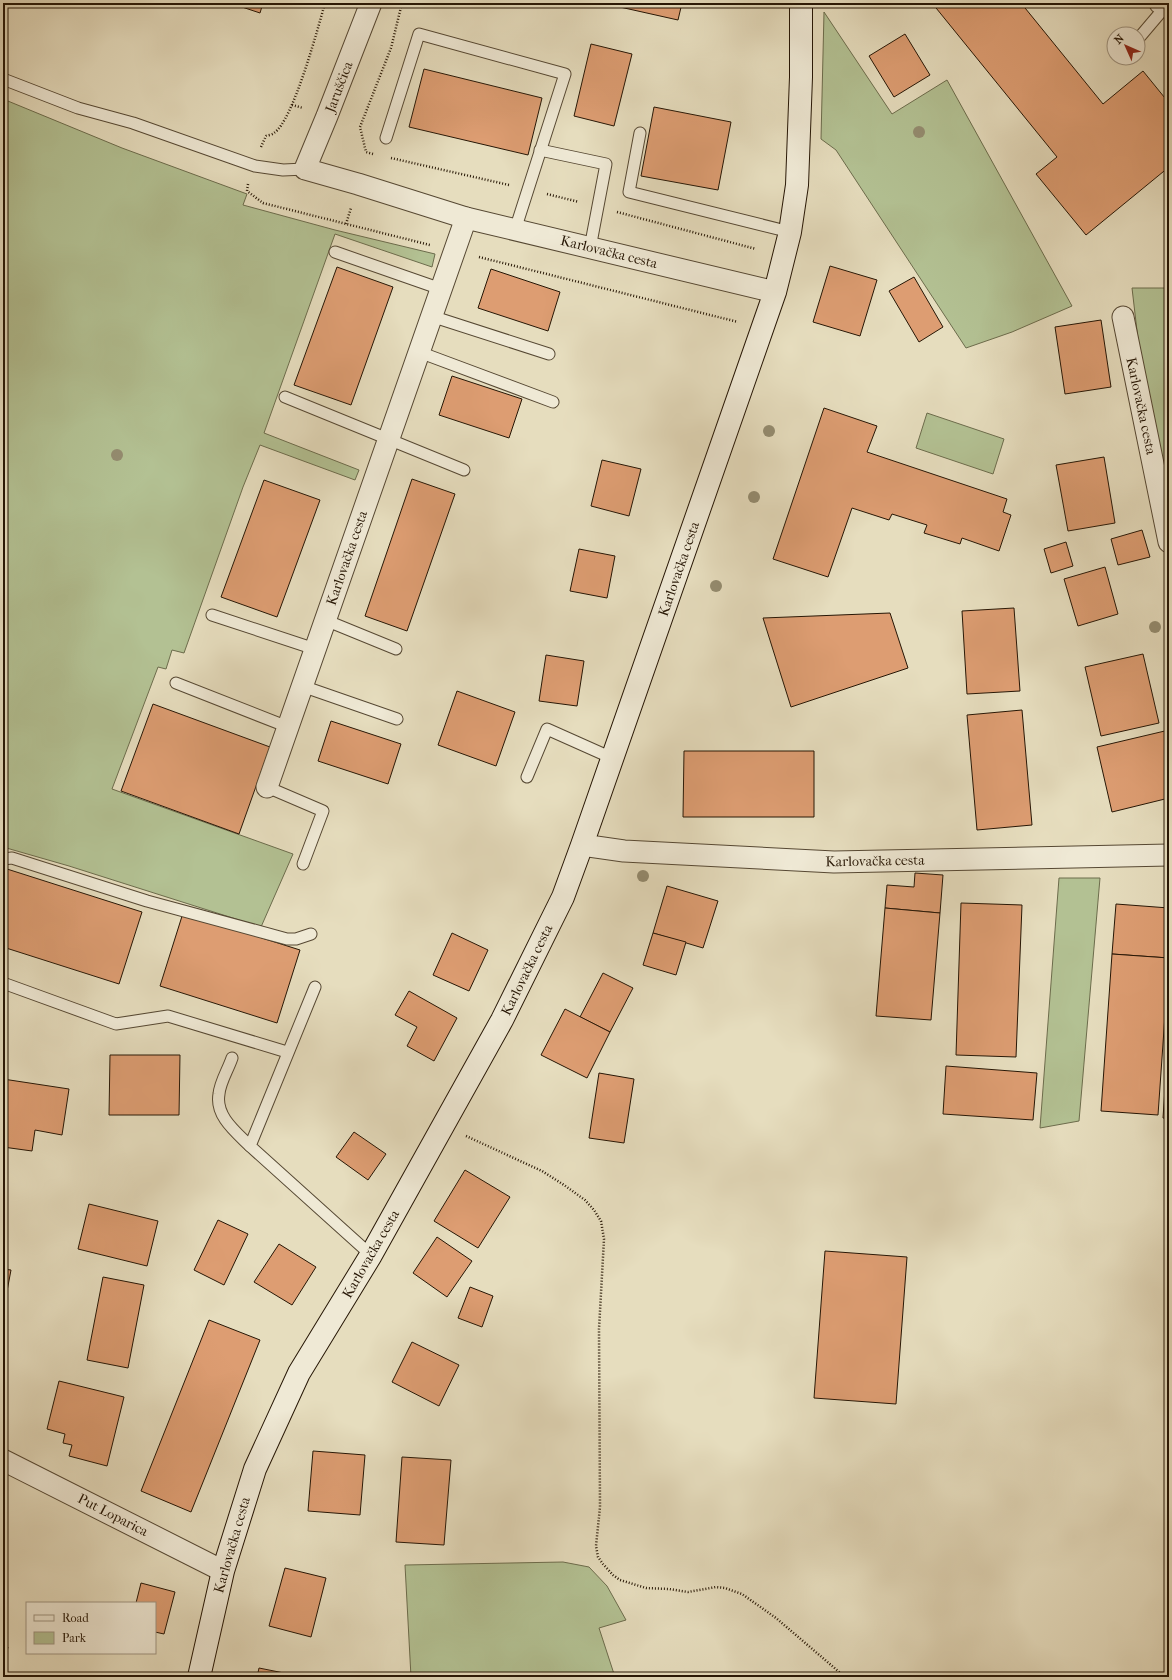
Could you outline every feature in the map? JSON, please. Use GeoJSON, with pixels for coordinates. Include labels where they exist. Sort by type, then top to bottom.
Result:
{"type":"FeatureCollection","features":[{"type":"Feature","properties":{"kind":"street","name":"Jaruščica"},"geometry":{"type":"LineString","coordinates":[[305,169],[370,3]]}},
{"type":"Feature","properties":{"kind":"street","name":"Karlovačka cesta"},"geometry":{"type":"LineString","coordinates":[[200,1677],[223,1571],[255,1469],[299,1373],[371,1256],[502,1020],[563,897],[582,845],[775,292],[790,232],[798,185],[801,77],[801,3]]}},
{"type":"Feature","properties":{"kind":"street","name":"Karlovačka cesta"},"geometry":{"type":"LineString","coordinates":[[305,169],[466,218],[775,292]]}},
{"type":"Feature","properties":{"kind":"street","name":"Karlovačka cesta"},"geometry":{"type":"LineString","coordinates":[[267,787],[466,218]]}},
{"type":"Feature","properties":{"kind":"street","name":"Karlovačka cesta"},"geometry":{"type":"LineString","coordinates":[[1123,317],[1169,542]]}},
{"type":"Feature","properties":{"kind":"street","name":"Karlovačka cesta"},"geometry":{"type":"LineString","coordinates":[[582,845],[624,850],[834,862],[1169,855]]}},
{"type":"Feature","properties":{"kind":"street","name":"Put Loparica"},"geometry":{"type":"LineString","coordinates":[[3,1460],[223,1571]]}},
{"type":"Feature","properties":{"kind":"lane"},"geometry":{"type":"LineString","coordinates":[[1146,29],[1165,6]]}},
{"type":"Feature","properties":{"kind":"lane"},"geometry":{"type":"LineString","coordinates":[[386,138],[419,34],[564,74],[515,230]]}},
{"type":"Feature","properties":{"kind":"lane"},"geometry":{"type":"LineString","coordinates":[[3,80],[78,108],[133,122],[255,166],[283,170],[305,169]]}},
{"type":"Feature","properties":{"kind":"lane"},"geometry":{"type":"LineString","coordinates":[[640,133],[629,192],[790,232]]}},
{"type":"Feature","properties":{"kind":"lane"},"geometry":{"type":"LineString","coordinates":[[540,150],[606,164],[590,248]]}},
{"type":"Feature","properties":{"kind":"lane"},"geometry":{"type":"LineString","coordinates":[[335,252],[441,289]]}},
{"type":"Feature","properties":{"kind":"lane"},"geometry":{"type":"LineString","coordinates":[[431,316],[549,354]]}},
{"type":"Feature","properties":{"kind":"lane"},"geometry":{"type":"LineString","coordinates":[[419,352],[553,402]]}},
{"type":"Feature","properties":{"kind":"lane"},"geometry":{"type":"LineString","coordinates":[[285,397],[464,470]]}},
{"type":"Feature","properties":{"kind":"lane"},"geometry":{"type":"LineString","coordinates":[[212,615],[315,650]]}},
{"type":"Feature","properties":{"kind":"lane"},"geometry":{"type":"LineString","coordinates":[[325,620],[396,649]]}},
{"type":"Feature","properties":{"kind":"lane"},"geometry":{"type":"LineString","coordinates":[[176,683],[288,728]]}},
{"type":"Feature","properties":{"kind":"lane"},"geometry":{"type":"LineString","coordinates":[[302,686],[397,719]]}},
{"type":"Feature","properties":{"kind":"lane"},"geometry":{"type":"LineString","coordinates":[[527,777],[547,729],[612,758]]}},
{"type":"Feature","properties":{"kind":"lane","name":"Karlovačka cesta"},"geometry":{"type":"LineString","coordinates":[[267,787],[323,811],[303,864]]}},
{"type":"Feature","properties":{"kind":"lane"},"geometry":{"type":"LineString","coordinates":[[3,859],[12,858],[147,901],[287,939],[296,939],[311,934]]}},
{"type":"Feature","properties":{"kind":"lane"},"geometry":{"type":"LineString","coordinates":[[3,983],[116,1024],[168,1016],[288,1052]]}},
{"type":"Feature","properties":{"kind":"lane"},"geometry":{"type":"LineString","coordinates":[[250,1146],[315,987]]}},
{"type":"Feature","properties":{"kind":"lane"},"geometry":{"type":"LineString","coordinates":[[232,1058],[219,1094],[218,1108],[227,1121],[250,1146],[371,1256]]}},
{"type":"Feature","properties":{"kind":"path"},"geometry":{"type":"LineString","coordinates":[[263,142],[266,136],[275,133],[285,120],[292,105],[310,55],[325,3]]}},
{"type":"Feature","properties":{"kind":"path"},"geometry":{"type":"LineString","coordinates":[[379,156],[366,152],[360,127],[391,48],[402,3]]}},
{"type":"Feature","properties":{"kind":"path"},"geometry":{"type":"LineString","coordinates":[[292,105],[298,107]]}},
{"type":"Feature","properties":{"kind":"path"},"geometry":{"type":"LineString","coordinates":[[356,125],[360,127]]}},
{"type":"Feature","properties":{"kind":"path"},"geometry":{"type":"LineString","coordinates":[[386,157],[413,163]]}},
{"type":"Feature","properties":{"kind":"path"},"geometry":{"type":"LineString","coordinates":[[248,185],[247,191],[262,202],[437,247]]}},
{"type":"Feature","properties":{"kind":"path"},"geometry":{"type":"LineString","coordinates":[[346,224],[353,201]]}},
{"type":"Feature","properties":{"kind":"path"},"geometry":{"type":"LineString","coordinates":[[476,257],[739,322]]}},
{"type":"Feature","properties":{"kind":"path"},"geometry":{"type":"LineString","coordinates":[[462,1134],[542,1171],[585,1200],[601,1221],[604,1239],[599,1329],[600,1507],[596,1546],[598,1557],[612,1575],[620,1580],[646,1588],[688,1592],[716,1587],[725,1588],[742,1594],[776,1618],[845,1677]]}},
{"type":"Feature","properties":{"kind":"green space"},"geometry":{"type":"Polygon","coordinates":[[[824,12],[892,114],[947,80],[1072,306],[1012,332],[966,348],[836,150],[821,139],[824,12]]]}},
{"type":"Feature","properties":{"kind":"green space"},"geometry":{"type":"Polygon","coordinates":[[[3,99],[122,148],[247,194],[243,205],[335,230],[435,254],[432,267],[335,234],[264,433],[359,470],[355,480],[260,445],[243,487],[184,653],[172,650],[166,669],[158,667],[112,789],[293,854],[261,927],[69,866],[3,847],[3,99]]]}},
{"type":"Feature","properties":{"kind":"green space"},"geometry":{"type":"Polygon","coordinates":[[[1132,288],[1169,288],[1169,508],[1141,365],[1132,288]]]}},
{"type":"Feature","properties":{"kind":"green space"},"geometry":{"type":"Polygon","coordinates":[[[927,413],[1004,439],[993,474],[916,448],[927,413]]]}},
{"type":"Feature","properties":{"kind":"green space"},"geometry":{"type":"Polygon","coordinates":[[[1059,878],[1100,878],[1079,1121],[1040,1128],[1059,878]]]}},
{"type":"Feature","properties":{"kind":"green space"},"geometry":{"type":"Polygon","coordinates":[[[563,1562],[589,1567],[607,1586],[626,1620],[599,1628],[615,1677],[411,1677],[405,1565],[563,1562]]]}},
{"type":"Feature","properties":{"kind":"building"},"geometry":{"type":"Polygon","coordinates":[[[230,3],[263,3],[260,13],[230,3]]]}},
{"type":"Feature","properties":{"kind":"building"},"geometry":{"type":"Polygon","coordinates":[[[612,3],[682,3],[678,20],[611,5],[612,3]]]}},
{"type":"Feature","properties":{"kind":"building"},"geometry":{"type":"Polygon","coordinates":[[[932,3],[1021,3],[1103,104],[1143,71],[1169,103],[1169,167],[1086,235],[1036,174],[1057,157],[932,3]]]}},
{"type":"Feature","properties":{"kind":"building"},"geometry":{"type":"Polygon","coordinates":[[[905,34],[930,75],[894,97],[869,56],[905,34]]]}},
{"type":"Feature","properties":{"kind":"building"},"geometry":{"type":"Polygon","coordinates":[[[591,44],[632,54],[614,126],[574,116],[591,44]]]}},
{"type":"Feature","properties":{"kind":"building"},"geometry":{"type":"Polygon","coordinates":[[[424,69],[542,98],[528,155],[409,127],[424,69]]]}},
{"type":"Feature","properties":{"kind":"building"},"geometry":{"type":"Polygon","coordinates":[[[654,107],[731,122],[718,190],[641,176],[654,107]]]}},
{"type":"Feature","properties":{"kind":"building"},"geometry":{"type":"Polygon","coordinates":[[[830,266],[877,280],[860,336],[813,322],[830,266]]]}},
{"type":"Feature","properties":{"kind":"building"},"geometry":{"type":"Polygon","coordinates":[[[337,267],[393,287],[351,405],[294,385],[337,267]]]}},
{"type":"Feature","properties":{"kind":"building"},"geometry":{"type":"Polygon","coordinates":[[[491,269],[560,292],[548,331],[478,308],[491,269]]]}},
{"type":"Feature","properties":{"kind":"building"},"geometry":{"type":"Polygon","coordinates":[[[914,277],[943,327],[919,342],[889,291],[914,277]]]}},
{"type":"Feature","properties":{"kind":"building"},"geometry":{"type":"Polygon","coordinates":[[[1101,320],[1111,387],[1065,394],[1055,327],[1101,320]]]}},
{"type":"Feature","properties":{"kind":"building"},"geometry":{"type":"Polygon","coordinates":[[[452,376],[522,399],[509,438],[439,415],[452,376]]]}},
{"type":"Feature","properties":{"kind":"building"},"geometry":{"type":"Polygon","coordinates":[[[824,408],[877,426],[867,452],[1007,499],[1003,512],[1011,515],[999,551],[962,538],[960,544],[924,533],[927,525],[892,514],[889,520],[852,508],[828,577],[773,559],[824,408]]]}},
{"type":"Feature","properties":{"kind":"building"},"geometry":{"type":"Polygon","coordinates":[[[1104,457],[1115,523],[1068,531],[1056,465],[1104,457]]]}},
{"type":"Feature","properties":{"kind":"building"},"geometry":{"type":"Polygon","coordinates":[[[602,460],[641,469],[629,516],[591,506],[602,460]]]}},
{"type":"Feature","properties":{"kind":"building"},"geometry":{"type":"Polygon","coordinates":[[[412,479],[455,494],[407,631],[365,616],[412,479]]]}},
{"type":"Feature","properties":{"kind":"building"},"geometry":{"type":"Polygon","coordinates":[[[264,480],[320,500],[277,617],[221,597],[264,480]]]}},
{"type":"Feature","properties":{"kind":"building"},"geometry":{"type":"Polygon","coordinates":[[[1142,530],[1150,557],[1118,565],[1111,539],[1142,530]]]}},
{"type":"Feature","properties":{"kind":"building"},"geometry":{"type":"Polygon","coordinates":[[[1066,542],[1073,566],[1051,573],[1044,549],[1066,542]]]}},
{"type":"Feature","properties":{"kind":"building"},"geometry":{"type":"Polygon","coordinates":[[[579,549],[615,556],[607,598],[570,591],[579,549]]]}},
{"type":"Feature","properties":{"kind":"building"},"geometry":{"type":"Polygon","coordinates":[[[1105,567],[1118,614],[1078,626],[1064,579],[1105,567]]]}},
{"type":"Feature","properties":{"kind":"building"},"geometry":{"type":"Polygon","coordinates":[[[1014,608],[1020,691],[967,694],[962,611],[1014,608]]]}},
{"type":"Feature","properties":{"kind":"building"},"geometry":{"type":"Polygon","coordinates":[[[890,613],[908,668],[791,707],[763,618],[890,613]]]}},
{"type":"Feature","properties":{"kind":"building"},"geometry":{"type":"Polygon","coordinates":[[[1143,654],[1159,723],[1101,736],[1085,667],[1143,654]]]}},
{"type":"Feature","properties":{"kind":"building"},"geometry":{"type":"Polygon","coordinates":[[[546,655],[584,661],[577,706],[539,701],[546,655]]]}},
{"type":"Feature","properties":{"kind":"building"},"geometry":{"type":"Polygon","coordinates":[[[457,691],[515,712],[496,766],[438,745],[457,691]]]}},
{"type":"Feature","properties":{"kind":"building"},"geometry":{"type":"Polygon","coordinates":[[[153,704],[270,747],[239,834],[121,791],[153,704]]]}},
{"type":"Feature","properties":{"kind":"building"},"geometry":{"type":"Polygon","coordinates":[[[1022,710],[1032,825],[977,830],[967,715],[1022,710]]]}},
{"type":"Feature","properties":{"kind":"building"},"geometry":{"type":"Polygon","coordinates":[[[331,721],[401,744],[388,784],[318,761],[331,721]]]}},
{"type":"Feature","properties":{"kind":"building"},"geometry":{"type":"Polygon","coordinates":[[[1169,730],[1169,798],[1112,812],[1097,747],[1169,730]]]}},
{"type":"Feature","properties":{"kind":"building"},"geometry":{"type":"Polygon","coordinates":[[[684,751],[814,751],[814,817],[683,817],[684,751]]]}},
{"type":"Feature","properties":{"kind":"building"},"geometry":{"type":"Polygon","coordinates":[[[7,869],[142,912],[119,984],[3,947],[3,881],[7,869]]]}},
{"type":"Feature","properties":{"kind":"building"},"geometry":{"type":"Polygon","coordinates":[[[915,873],[943,875],[940,913],[885,908],[887,885],[914,887],[915,873]]]}},
{"type":"Feature","properties":{"kind":"building"},"geometry":{"type":"Polygon","coordinates":[[[667,886],[718,901],[703,948],[653,933],[667,886]]]}},
{"type":"Feature","properties":{"kind":"building"},"geometry":{"type":"Polygon","coordinates":[[[961,903],[1022,905],[1016,1057],[956,1055],[961,903]]]}},
{"type":"Feature","properties":{"kind":"building"},"geometry":{"type":"Polygon","coordinates":[[[1116,904],[1169,908],[1169,958],[1112,954],[1116,904]]]}},
{"type":"Feature","properties":{"kind":"building"},"geometry":{"type":"Polygon","coordinates":[[[885,908],[940,913],[931,1020],[876,1016],[885,908]]]}},
{"type":"Feature","properties":{"kind":"building"},"geometry":{"type":"Polygon","coordinates":[[[183,913],[300,950],[277,1023],[160,986],[183,913]]]}},
{"type":"Feature","properties":{"kind":"building"},"geometry":{"type":"Polygon","coordinates":[[[452,933],[488,950],[469,991],[433,975],[452,933]]]}},
{"type":"Feature","properties":{"kind":"building"},"geometry":{"type":"Polygon","coordinates":[[[653,933],[686,942],[676,975],[643,965],[653,933]]]}},
{"type":"Feature","properties":{"kind":"building"},"geometry":{"type":"Polygon","coordinates":[[[1112,954],[1169,958],[1158,1115],[1101,1111],[1112,954]]]}},
{"type":"Feature","properties":{"kind":"building"},"geometry":{"type":"Polygon","coordinates":[[[603,973],[633,988],[610,1032],[580,1017],[603,973]]]}},
{"type":"Feature","properties":{"kind":"building"},"geometry":{"type":"Polygon","coordinates":[[[409,991],[457,1018],[434,1061],[407,1046],[417,1027],[395,1015],[409,991]]]}},
{"type":"Feature","properties":{"kind":"building"},"geometry":{"type":"Polygon","coordinates":[[[565,1009],[610,1032],[587,1078],[541,1055],[565,1009]]]}},
{"type":"Feature","properties":{"kind":"building"},"geometry":{"type":"Polygon","coordinates":[[[110,1055],[180,1055],[179,1115],[109,1115],[110,1055]]]}},
{"type":"Feature","properties":{"kind":"building"},"geometry":{"type":"Polygon","coordinates":[[[946,1066],[1037,1073],[1033,1120],[943,1114],[946,1066]]]}},
{"type":"Feature","properties":{"kind":"building"},"geometry":{"type":"Polygon","coordinates":[[[599,1073],[634,1079],[624,1143],[589,1138],[599,1073]]]}},
{"type":"Feature","properties":{"kind":"building"},"geometry":{"type":"Polygon","coordinates":[[[1166,1074],[1169,1074],[1169,1119],[1163,1118],[1166,1074]]]}},
{"type":"Feature","properties":{"kind":"building"},"geometry":{"type":"Polygon","coordinates":[[[3,1079],[69,1089],[62,1135],[35,1130],[32,1151],[3,1147],[3,1079]]]}},
{"type":"Feature","properties":{"kind":"building"},"geometry":{"type":"Polygon","coordinates":[[[354,1132],[386,1154],[368,1180],[336,1157],[354,1132]]]}},
{"type":"Feature","properties":{"kind":"building"},"geometry":{"type":"Polygon","coordinates":[[[465,1170],[510,1197],[478,1248],[434,1221],[465,1170]]]}},
{"type":"Feature","properties":{"kind":"building"},"geometry":{"type":"Polygon","coordinates":[[[89,1204],[158,1221],[147,1266],[78,1249],[89,1204]]]}},
{"type":"Feature","properties":{"kind":"building"},"geometry":{"type":"Polygon","coordinates":[[[218,1220],[248,1234],[224,1285],[194,1270],[218,1220]]]}},
{"type":"Feature","properties":{"kind":"building"},"geometry":{"type":"Polygon","coordinates":[[[437,1237],[472,1261],[447,1297],[413,1273],[437,1237]]]}},
{"type":"Feature","properties":{"kind":"building"},"geometry":{"type":"Polygon","coordinates":[[[279,1244],[316,1267],[292,1305],[254,1282],[279,1244]]]}},
{"type":"Feature","properties":{"kind":"building"},"geometry":{"type":"Polygon","coordinates":[[[825,1251],[907,1257],[896,1404],[814,1398],[825,1251]]]}},
{"type":"Feature","properties":{"kind":"building"},"geometry":{"type":"Polygon","coordinates":[[[3,1269],[11,1270],[4,1307],[3,1306],[3,1269]]]}},
{"type":"Feature","properties":{"kind":"building"},"geometry":{"type":"Polygon","coordinates":[[[103,1277],[144,1285],[128,1368],[87,1360],[103,1277]]]}},
{"type":"Feature","properties":{"kind":"building"},"geometry":{"type":"Polygon","coordinates":[[[470,1287],[493,1296],[482,1327],[458,1318],[470,1287]]]}},
{"type":"Feature","properties":{"kind":"building"},"geometry":{"type":"Polygon","coordinates":[[[209,1320],[260,1340],[191,1512],[141,1491],[209,1320]]]}},
{"type":"Feature","properties":{"kind":"building"},"geometry":{"type":"Polygon","coordinates":[[[412,1342],[459,1365],[439,1406],[392,1382],[412,1342]]]}},
{"type":"Feature","properties":{"kind":"building"},"geometry":{"type":"Polygon","coordinates":[[[59,1381],[124,1397],[107,1466],[69,1456],[72,1445],[63,1443],[65,1434],[47,1429],[59,1381]]]}},
{"type":"Feature","properties":{"kind":"building"},"geometry":{"type":"Polygon","coordinates":[[[313,1451],[365,1455],[360,1515],[308,1511],[313,1451]]]}},
{"type":"Feature","properties":{"kind":"building"},"geometry":{"type":"Polygon","coordinates":[[[402,1457],[451,1460],[444,1545],[396,1542],[402,1457]]]}},
{"type":"Feature","properties":{"kind":"building"},"geometry":{"type":"Polygon","coordinates":[[[285,1568],[326,1578],[311,1637],[269,1626],[285,1568]]]}},
{"type":"Feature","properties":{"kind":"building"},"geometry":{"type":"Polygon","coordinates":[[[141,1583],[175,1592],[164,1634],[156,1632],[156,1602],[136,1602],[141,1583]]]}},
{"type":"Feature","properties":{"kind":"building"},"geometry":{"type":"Polygon","coordinates":[[[3,1645],[8,1647],[3,1667],[3,1645]]]}},
{"type":"Feature","properties":{"kind":"building"},"geometry":{"type":"Polygon","coordinates":[[[259,1668],[294,1675],[294,1677],[257,1677],[259,1668]]]}}]}
